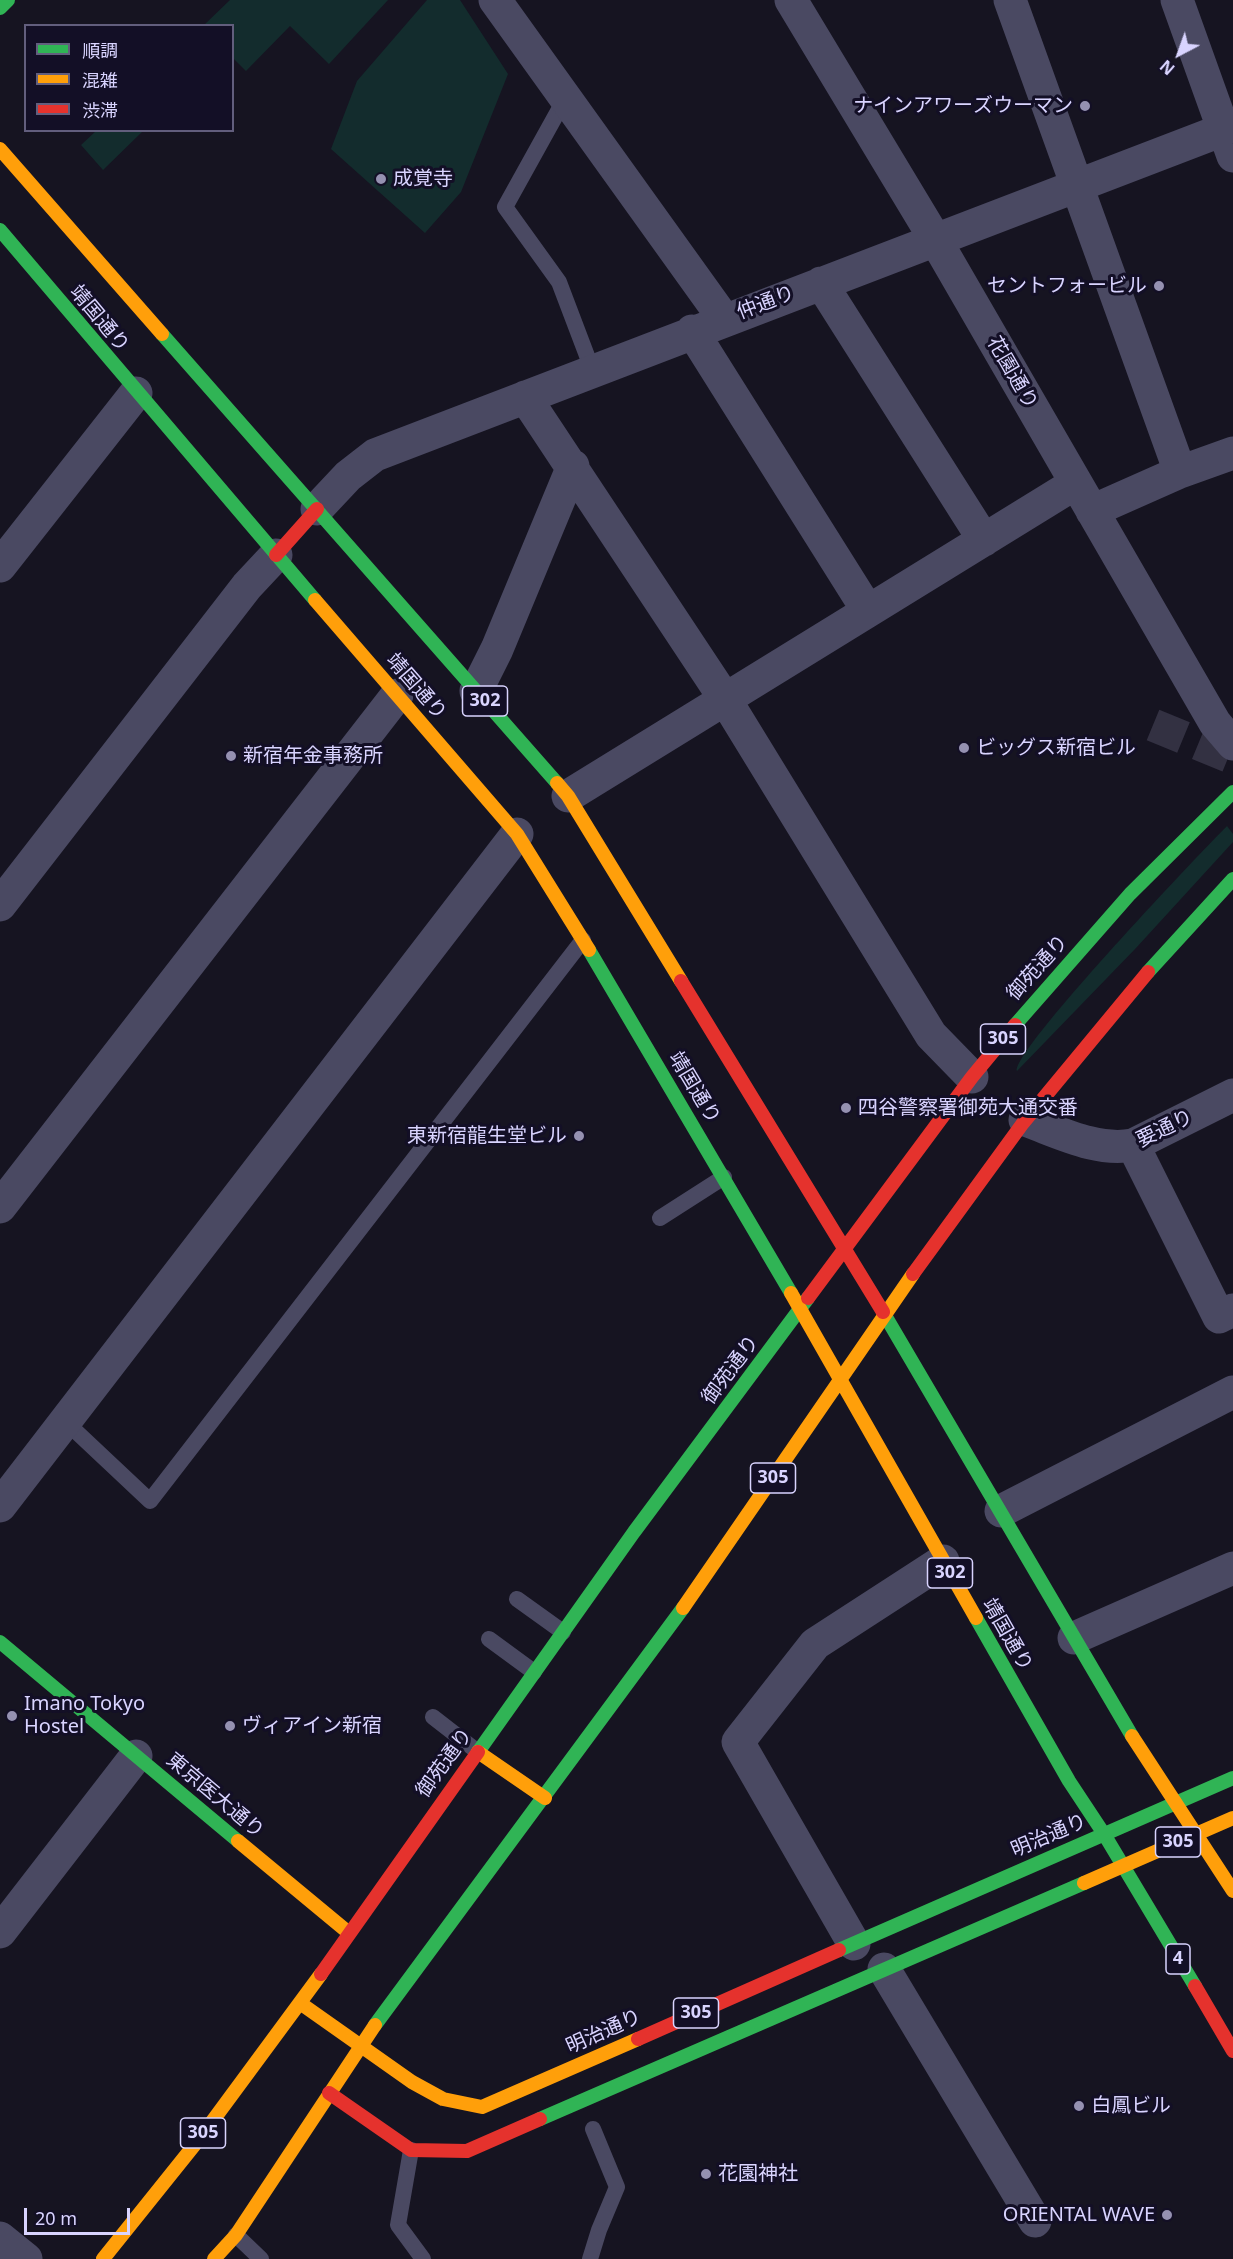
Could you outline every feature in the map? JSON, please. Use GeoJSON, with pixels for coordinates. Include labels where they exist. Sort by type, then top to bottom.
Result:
{"type":"FeatureCollection","features":[{"type":"Feature","properties":{"kind":"main road"},"geometry":{"type":"LineString","coordinates":[[0,8],[8,0]]}},
{"type":"Feature","properties":{"kind":"main road","name":"靖国通り"},"geometry":{"type":"LineString","coordinates":[[0,148],[568,796],[886,1316],[1074,1638],[1174,1803],[1233,1890]]}},
{"type":"Feature","properties":{"kind":"main road","name":"靖国通り"},"geometry":{"type":"LineString","coordinates":[[1,235],[517,834],[724,1177],[1069,1781],[1104,1834],[1233,2051]]}},
{"type":"Feature","properties":{"kind":"main road"},"geometry":{"type":"LineString","coordinates":[[276,555],[317,509]]}},
{"type":"Feature","properties":{"kind":"main road","name":"御苑通り"},"geometry":{"type":"LineString","coordinates":[[300,2003],[563,1632],[972,1077],[1028,1008],[1119,907],[1233,792]]}},
{"type":"Feature","properties":{"kind":"main road","name":"305"},"geometry":{"type":"LineString","coordinates":[[214,2259],[236,2235],[404,1984],[544,1798],[706,1576],[942,1234],[1026,1120],[1163,955],[1233,879]]}},
{"type":"Feature","properties":{"kind":"main road","name":"東京医大通り"},"geometry":{"type":"LineString","coordinates":[[0,1642],[349,1933]]}},
{"type":"Feature","properties":{"kind":"main road"},"geometry":{"type":"LineString","coordinates":[[478,1752],[544,1798]]}},
{"type":"Feature","properties":{"kind":"main road","name":"明治通り"},"geometry":{"type":"LineString","coordinates":[[300,2003],[412,2082],[443,2099],[482,2107],[1233,1778]]}},
{"type":"Feature","properties":{"kind":"main road","name":"305"},"geometry":{"type":"LineString","coordinates":[[411,2150],[466,2151],[1233,1818]]}},
{"type":"Feature","properties":{"kind":"main road","name":"305"},"geometry":{"type":"LineString","coordinates":[[103,2259],[200,2138],[300,2003]]}},
{"type":"Feature","properties":{"kind":"main road"},"geometry":{"type":"LineString","coordinates":[[329,2093],[411,2150]]}},
{"type":"Feature","properties":{"kind":"street"},"geometry":{"type":"LineString","coordinates":[[495,0],[724,319]]}},
{"type":"Feature","properties":{"kind":"street","name":"花園通り"},"geometry":{"type":"LineString","coordinates":[[791,0],[935,239],[1222,734],[1233,744]]}},
{"type":"Feature","properties":{"kind":"street"},"geometry":{"type":"LineString","coordinates":[[1010,0],[1180,472]]}},
{"type":"Feature","properties":{"kind":"street"},"geometry":{"type":"LineString","coordinates":[[1177,0],[1230,137]]}},
{"type":"Feature","properties":{"kind":"street","name":"仲通り"},"geometry":{"type":"LineString","coordinates":[[317,509],[348,476],[375,454],[1076,185],[1230,137]]}},
{"type":"Feature","properties":{"kind":"street"},"geometry":{"type":"LineString","coordinates":[[821,282],[984,540]]}},
{"type":"Feature","properties":{"kind":"street"},"geometry":{"type":"LineString","coordinates":[[692,331],[868,611]]}},
{"type":"Feature","properties":{"kind":"street"},"geometry":{"type":"LineString","coordinates":[[0,566],[136,393]]}},
{"type":"Feature","properties":{"kind":"street"},"geometry":{"type":"LineString","coordinates":[[525,397],[573,466],[725,699],[932,1035],[972,1077]]}},
{"type":"Feature","properties":{"kind":"street"},"geometry":{"type":"LineString","coordinates":[[1092,511],[1180,472],[1233,453]]}},
{"type":"Feature","properties":{"kind":"street"},"geometry":{"type":"LineString","coordinates":[[476,691],[497,649],[573,466]]}},
{"type":"Feature","properties":{"kind":"street"},"geometry":{"type":"LineString","coordinates":[[568,796],[1076,483]]}},
{"type":"Feature","properties":{"kind":"street"},"geometry":{"type":"LineString","coordinates":[[0,905],[247,586],[276,555]]}},
{"type":"Feature","properties":{"kind":"street"},"geometry":{"type":"LineString","coordinates":[[0,1207],[397,694]]}},
{"type":"Feature","properties":{"kind":"street"},"geometry":{"type":"LineString","coordinates":[[0,1506],[517,834]]}},
{"type":"Feature","properties":{"kind":"street","name":"要通り"},"geometry":{"type":"LineString","coordinates":[[1026,1120],[1081,1141],[1121,1148],[1133,1145],[1232,1100]]}},
{"type":"Feature","properties":{"kind":"street"},"geometry":{"type":"LineString","coordinates":[[1133,1145],[1219,1317],[1233,1310]]}},
{"type":"Feature","properties":{"kind":"street"},"geometry":{"type":"LineString","coordinates":[[1001,1511],[1233,1392]]}},
{"type":"Feature","properties":{"kind":"street"},"geometry":{"type":"LineString","coordinates":[[854,1944],[738,1742],[814,1644],[943,1561]]}},
{"type":"Feature","properties":{"kind":"street"},"geometry":{"type":"LineString","coordinates":[[1074,1638],[1233,1568]]}},
{"type":"Feature","properties":{"kind":"street"},"geometry":{"type":"LineString","coordinates":[[0,1932],[136,1756]]}},
{"type":"Feature","properties":{"kind":"street"},"geometry":{"type":"LineString","coordinates":[[884,1969],[1035,2221]]}},
{"type":"Feature","properties":{"kind":"street"},"geometry":{"type":"LineString","coordinates":[[0,2238],[26,2259]]}},
{"type":"Feature","properties":{"kind":"lane"},"geometry":{"type":"LineString","coordinates":[[566,97],[505,207],[559,282],[592,369]]}},
{"type":"Feature","properties":{"kind":"lane"},"geometry":{"type":"LineString","coordinates":[[66,1422],[150,1501],[583,940]]}},
{"type":"Feature","properties":{"kind":"lane"},"geometry":{"type":"LineString","coordinates":[[660,1218],[724,1177]]}},
{"type":"Feature","properties":{"kind":"lane"},"geometry":{"type":"LineString","coordinates":[[517,1599],[563,1632]]}},
{"type":"Feature","properties":{"kind":"lane"},"geometry":{"type":"LineString","coordinates":[[489,1639],[534,1672]]}},
{"type":"Feature","properties":{"kind":"lane"},"geometry":{"type":"LineString","coordinates":[[433,1717],[478,1752]]}},
{"type":"Feature","properties":{"kind":"lane"},"geometry":{"type":"LineString","coordinates":[[591,2259],[599,2230],[617,2187],[592,2129]]}},
{"type":"Feature","properties":{"kind":"lane"},"geometry":{"type":"LineString","coordinates":[[411,2150],[398,2225],[423,2259]]}},
{"type":"Feature","properties":{"kind":"lane"},"geometry":{"type":"LineString","coordinates":[[236,2235],[261,2259]]}},
{"type":"Feature","properties":{"kind":"green space"},"geometry":{"type":"Polygon","coordinates":[[[230,0],[388,0],[329,64],[290,26],[246,71],[234,59],[234,24],[205,24],[230,0]]]}},
{"type":"Feature","properties":{"kind":"green space"},"geometry":{"type":"Polygon","coordinates":[[[427,0],[460,0],[508,74],[461,192],[425,233],[331,149],[357,81],[427,0]]]}},
{"type":"Feature","properties":{"kind":"green space"},"geometry":{"type":"Polygon","coordinates":[[[95,132],[142,132],[103,170],[81,145],[95,132]]]}},
{"type":"Feature","properties":{"kind":"green space"},"geometry":{"type":"Polygon","coordinates":[[[1227,826],[1233,834],[1233,842],[1136,948],[1017,1071],[1024,1056],[1044,1028],[1075,991],[1227,826]]]}},
{"type":"Feature","properties":{"kind":"tunnel"},"geometry":{"type":"LineString","coordinates":[[1153,725],[1233,758]]}},
{"type":"Feature","properties":{"kind":"traffic: fast"},"geometry":{"type":"LineString","coordinates":[[0,8],[8,0]]}},
{"type":"Feature","properties":{"kind":"traffic: fast"},"geometry":{"type":"LineString","coordinates":[[0,230],[315,600]]}},
{"type":"Feature","properties":{"kind":"traffic: fast"},"geometry":{"type":"LineString","coordinates":[[162,334],[557,783]]}},
{"type":"Feature","properties":{"kind":"traffic: fast"},"geometry":{"type":"LineString","coordinates":[[1015,1025],[1130,894],[1233,792]]}},
{"type":"Feature","properties":{"kind":"traffic: fast"},"geometry":{"type":"LineString","coordinates":[[1148,972],[1233,879]]}},
{"type":"Feature","properties":{"kind":"traffic: fast"},"geometry":{"type":"LineString","coordinates":[[589,950],[791,1293]]}},
{"type":"Feature","properties":{"kind":"traffic: fast"},"geometry":{"type":"LineString","coordinates":[[478,1752],[634,1532],[808,1298]]}},
{"type":"Feature","properties":{"kind":"traffic: fast"},"geometry":{"type":"LineString","coordinates":[[883,1312],[1132,1736]]}},
{"type":"Feature","properties":{"kind":"traffic: fast"},"geometry":{"type":"LineString","coordinates":[[375,2025],[683,1608]]}},
{"type":"Feature","properties":{"kind":"traffic: fast"},"geometry":{"type":"LineString","coordinates":[[976,1618],[1069,1781],[1104,1834],[1195,1986]]}},
{"type":"Feature","properties":{"kind":"traffic: fast"},"geometry":{"type":"LineString","coordinates":[[0,1642],[238,1841]]}},
{"type":"Feature","properties":{"kind":"traffic: fast"},"geometry":{"type":"LineString","coordinates":[[839,1950],[1233,1778]]}},
{"type":"Feature","properties":{"kind":"traffic: fast"},"geometry":{"type":"LineString","coordinates":[[540,2119],[1084,1883]]}},
{"type":"Feature","properties":{"kind":"traffic: slow"},"geometry":{"type":"LineString","coordinates":[[0,149],[162,334]]}},
{"type":"Feature","properties":{"kind":"traffic: slow"},"geometry":{"type":"LineString","coordinates":[[315,600],[517,834],[589,950]]}},
{"type":"Feature","properties":{"kind":"traffic: slow"},"geometry":{"type":"LineString","coordinates":[[557,783],[568,796],[681,981]]}},
{"type":"Feature","properties":{"kind":"traffic: slow"},"geometry":{"type":"LineString","coordinates":[[683,1608],[913,1274]]}},
{"type":"Feature","properties":{"kind":"traffic: slow"},"geometry":{"type":"LineString","coordinates":[[791,1293],[976,1618]]}},
{"type":"Feature","properties":{"kind":"traffic: slow"},"geometry":{"type":"LineString","coordinates":[[1132,1736],[1233,1891]]}},
{"type":"Feature","properties":{"kind":"traffic: slow"},"geometry":{"type":"LineString","coordinates":[[478,1752],[545,1798]]}},
{"type":"Feature","properties":{"kind":"traffic: slow"},"geometry":{"type":"LineString","coordinates":[[1084,1883],[1233,1818]]}},
{"type":"Feature","properties":{"kind":"traffic: slow"},"geometry":{"type":"LineString","coordinates":[[238,1841],[349,1933]]}},
{"type":"Feature","properties":{"kind":"traffic: slow"},"geometry":{"type":"LineString","coordinates":[[103,2259],[200,2138],[321,1974]]}},
{"type":"Feature","properties":{"kind":"traffic: slow"},"geometry":{"type":"LineString","coordinates":[[300,2003],[412,2082],[443,2099],[482,2107],[638,2039]]}},
{"type":"Feature","properties":{"kind":"traffic: slow"},"geometry":{"type":"LineString","coordinates":[[214,2259],[236,2235],[375,2025]]}},
{"type":"Feature","properties":{"kind":"traffic: jam"},"geometry":{"type":"LineString","coordinates":[[276,555],[317,509]]}},
{"type":"Feature","properties":{"kind":"traffic: jam"},"geometry":{"type":"LineString","coordinates":[[913,1274],[1023,1123],[1148,972]]}},
{"type":"Feature","properties":{"kind":"traffic: jam"},"geometry":{"type":"LineString","coordinates":[[681,981],[883,1312]]}},
{"type":"Feature","properties":{"kind":"traffic: jam"},"geometry":{"type":"LineString","coordinates":[[808,1298],[972,1077],[1015,1025]]}},
{"type":"Feature","properties":{"kind":"traffic: jam"},"geometry":{"type":"LineString","coordinates":[[321,1974],[478,1752]]}},
{"type":"Feature","properties":{"kind":"traffic: jam"},"geometry":{"type":"LineString","coordinates":[[638,2039],[839,1950]]}},
{"type":"Feature","properties":{"kind":"traffic: jam"},"geometry":{"type":"LineString","coordinates":[[1195,1986],[1233,2051]]}},
{"type":"Feature","properties":{"kind":"traffic: jam"},"geometry":{"type":"LineString","coordinates":[[329,2093],[411,2150],[467,2151],[540,2119]]}},
{"type":"Feature","properties":{"kind":"place","name":"ナインアワーズウーマン"},"geometry":{"type":"Point","coordinates":[1085,106]}},
{"type":"Feature","properties":{"kind":"place","name":"成覚寺"},"geometry":{"type":"Point","coordinates":[381,179]}},
{"type":"Feature","properties":{"kind":"place","name":"セントフォービル"},"geometry":{"type":"Point","coordinates":[1159,286]}},
{"type":"Feature","properties":{"kind":"place","name":"ビッグス新宿ビル"},"geometry":{"type":"Point","coordinates":[964,748]}},
{"type":"Feature","properties":{"kind":"place","name":"新宿年金事務所"},"geometry":{"type":"Point","coordinates":[231,756]}},
{"type":"Feature","properties":{"kind":"place","name":"四谷警察署御苑大通交番"},"geometry":{"type":"Point","coordinates":[846,1108]}},
{"type":"Feature","properties":{"kind":"place","name":"東新宿龍生堂ビル"},"geometry":{"type":"Point","coordinates":[579,1136]}},
{"type":"Feature","properties":{"kind":"place","name":"Imano Tokyo Hostel"},"geometry":{"type":"Point","coordinates":[12,1716]}},
{"type":"Feature","properties":{"kind":"place","name":"ヴィアイン新宿"},"geometry":{"type":"Point","coordinates":[230,1726]}},
{"type":"Feature","properties":{"kind":"place","name":"白鳳ビル"},"geometry":{"type":"Point","coordinates":[1079,2106]}},
{"type":"Feature","properties":{"kind":"place","name":"花園神社"},"geometry":{"type":"Point","coordinates":[706,2174]}},
{"type":"Feature","properties":{"kind":"place","name":"ORIENTAL WAVE"},"geometry":{"type":"Point","coordinates":[1167,2215]}}]}
